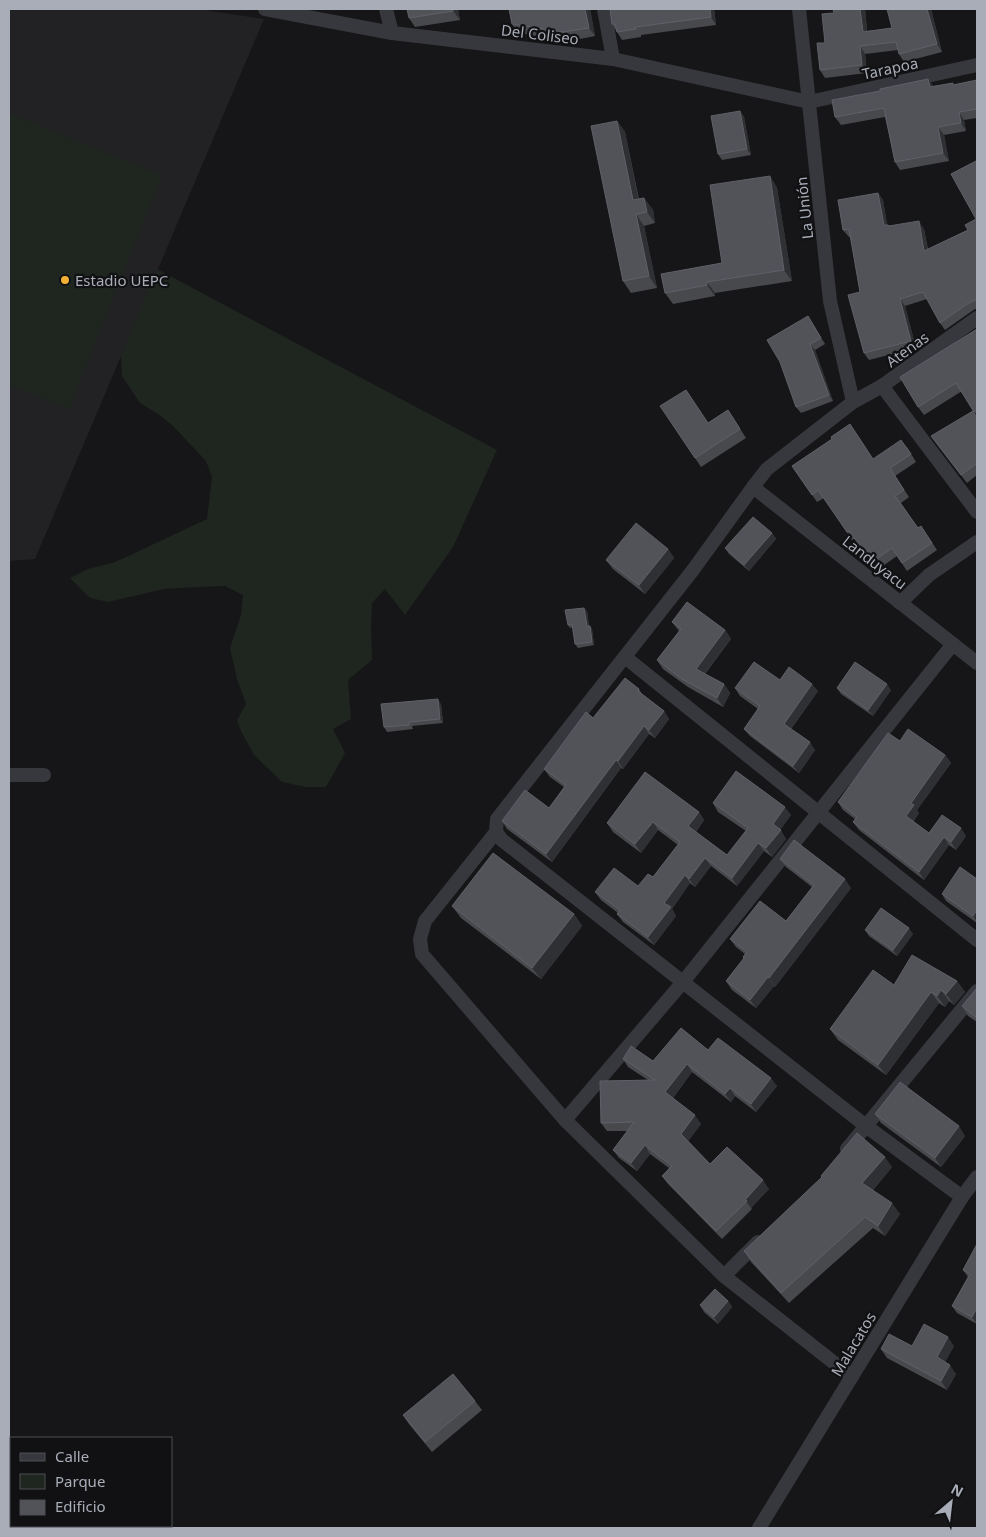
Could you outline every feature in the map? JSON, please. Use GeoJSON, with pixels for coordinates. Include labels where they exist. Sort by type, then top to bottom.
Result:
{"type":"FeatureCollection","features":[{"type":"Feature","properties":{"kind":"street","name":"Del Coliseo"},"geometry":{"type":"LineString","coordinates":[[265,9],[392,33],[614,59],[809,102]]}},
{"type":"Feature","properties":{"kind":"street"},"geometry":{"type":"LineString","coordinates":[[386,9],[392,33]]}},
{"type":"Feature","properties":{"kind":"street"},"geometry":{"type":"LineString","coordinates":[[604,9],[614,59]]}},
{"type":"Feature","properties":{"kind":"street","name":"La Unión"},"geometry":{"type":"LineString","coordinates":[[799,9],[830,301],[853,402]]}},
{"type":"Feature","properties":{"kind":"street","name":"Tarapoa"},"geometry":{"type":"LineString","coordinates":[[809,102],[977,66]]}},
{"type":"Feature","properties":{"kind":"street","name":"Atenas"},"geometry":{"type":"LineString","coordinates":[[852,1377],[724,1276],[565,1120],[422,954],[420,939],[425,921],[496,832],[497,819],[694,570],[752,486],[767,470],[853,402],[882,386],[977,318]]}},
{"type":"Feature","properties":{"kind":"street"},"geometry":{"type":"LineString","coordinates":[[882,386],[977,512]]}},
{"type":"Feature","properties":{"kind":"street","name":"Landuyacu"},"geometry":{"type":"LineString","coordinates":[[752,486],[977,663]]}},
{"type":"Feature","properties":{"kind":"street"},"geometry":{"type":"LineString","coordinates":[[900,602],[929,575],[977,542]]}},
{"type":"Feature","properties":{"kind":"street"},"geometry":{"type":"LineString","coordinates":[[565,1120],[682,982],[953,644]]}},
{"type":"Feature","properties":{"kind":"street"},"geometry":{"type":"LineString","coordinates":[[626,657],[977,940]]}},
{"type":"Feature","properties":{"kind":"street"},"geometry":{"type":"LineString","coordinates":[[9,775],[44,775]]}},
{"type":"Feature","properties":{"kind":"street"},"geometry":{"type":"LineString","coordinates":[[496,832],[502,840],[682,982],[866,1126],[962,1197]]}},
{"type":"Feature","properties":{"kind":"street"},"geometry":{"type":"LineString","coordinates":[[841,1156],[977,991]]}},
{"type":"Feature","properties":{"kind":"street","name":"Malacatos"},"geometry":{"type":"LineString","coordinates":[[759,1528],[962,1197],[977,1177]]}},
{"type":"Feature","properties":{"kind":"street"},"geometry":{"type":"LineString","coordinates":[[724,1276],[770,1231]]}},
{"type":"Feature","properties":{"kind":"shaded area"},"geometry":{"type":"Polygon","coordinates":[[[9,9],[197,9],[264,19],[35,559],[9,561],[9,9]]]}},
{"type":"Feature","properties":{"kind":"green space","name":"Estadio UEPC"},"geometry":{"type":"Polygon","coordinates":[[[9,113],[162,175],[69,409],[9,385],[9,113]]]}},
{"type":"Feature","properties":{"kind":"green space"},"geometry":{"type":"Polygon","coordinates":[[[157,269],[497,450],[453,547],[405,615],[385,589],[372,603],[372,660],[348,680],[351,719],[333,729],[345,753],[326,787],[306,787],[282,782],[254,755],[241,731],[237,720],[246,704],[237,679],[230,648],[241,615],[243,595],[225,586],[198,587],[164,589],[108,602],[90,598],[70,578],[88,569],[124,558],[207,519],[212,477],[206,461],[172,425],[140,403],[122,376],[121,356],[157,269]]]}},
{"type":"Feature","properties":{"kind":"building"},"geometry":{"type":"Polygon","coordinates":[[[407,9],[453,9],[453,11],[409,18],[407,9]]]}},
{"type":"Feature","properties":{"kind":"building"},"geometry":{"type":"Polygon","coordinates":[[[509,9],[585,9],[589,28],[563,32],[512,24],[509,9]]]}},
{"type":"Feature","properties":{"kind":"building"},"geometry":{"type":"Polygon","coordinates":[[[610,9],[710,9],[711,17],[635,27],[636,29],[617,32],[615,24],[612,24],[610,9]]]}},
{"type":"Feature","properties":{"kind":"building"},"geometry":{"type":"Polygon","coordinates":[[[833,9],[860,9],[863,32],[892,28],[887,9],[927,9],[937,44],[899,54],[896,42],[860,46],[862,65],[820,70],[817,43],[825,43],[822,14],[834,13],[833,9]]]}},
{"type":"Feature","properties":{"kind":"building"},"geometry":{"type":"Polygon","coordinates":[[[928,79],[930,87],[977,80],[977,109],[959,112],[961,123],[938,127],[943,153],[895,162],[884,108],[835,117],[832,100],[928,79]]]}},
{"type":"Feature","properties":{"kind":"building"},"geometry":{"type":"Polygon","coordinates":[[[740,111],[747,149],[718,154],[711,116],[740,111]]]}},
{"type":"Feature","properties":{"kind":"building"},"geometry":{"type":"Polygon","coordinates":[[[617,121],[633,200],[644,198],[647,212],[636,214],[649,276],[623,281],[591,126],[617,121]]]}},
{"type":"Feature","properties":{"kind":"building"},"geometry":{"type":"Polygon","coordinates":[[[976,161],[977,299],[940,323],[923,292],[900,299],[911,341],[864,353],[848,295],[860,292],[849,229],[843,230],[838,200],[878,193],[884,225],[889,226],[919,221],[924,251],[968,230],[965,225],[976,219],[951,174],[976,161]]]}},
{"type":"Feature","properties":{"kind":"building"},"geometry":{"type":"Polygon","coordinates":[[[770,176],[784,270],[707,282],[707,285],[665,293],[661,274],[722,263],[710,185],[770,176]]]}},
{"type":"Feature","properties":{"kind":"building"},"geometry":{"type":"Polygon","coordinates":[[[808,316],[821,338],[810,344],[829,395],[796,407],[780,362],[767,340],[808,316]]]}},
{"type":"Feature","properties":{"kind":"building"},"geometry":{"type":"Polygon","coordinates":[[[977,329],[977,410],[974,412],[956,383],[918,407],[900,377],[977,329]]]}},
{"type":"Feature","properties":{"kind":"building"},"geometry":{"type":"Polygon","coordinates":[[[686,390],[708,423],[728,410],[740,429],[695,458],[660,406],[686,390]]]}},
{"type":"Feature","properties":{"kind":"building"},"geometry":{"type":"Polygon","coordinates":[[[973,411],[977,418],[977,463],[961,475],[931,436],[973,411]]]}},
{"type":"Feature","properties":{"kind":"building"},"geometry":{"type":"Polygon","coordinates":[[[850,424],[873,459],[901,440],[911,454],[890,468],[904,490],[895,496],[918,528],[921,526],[932,543],[902,563],[892,548],[872,562],[849,531],[847,532],[818,490],[812,495],[792,466],[832,439],[831,437],[850,424]]]}},
{"type":"Feature","properties":{"kind":"building"},"geometry":{"type":"Polygon","coordinates":[[[753,517],[772,533],[744,565],[725,548],[753,517]]]}},
{"type":"Feature","properties":{"kind":"building"},"geometry":{"type":"Polygon","coordinates":[[[636,523],[668,549],[639,585],[606,560],[636,523]]]}},
{"type":"Feature","properties":{"kind":"building"},"geometry":{"type":"Polygon","coordinates":[[[687,602],[725,630],[696,669],[724,684],[717,698],[682,679],[657,660],[681,629],[672,622],[687,602]]]}},
{"type":"Feature","properties":{"kind":"building"},"geometry":{"type":"Polygon","coordinates":[[[584,608],[587,626],[590,626],[592,642],[575,644],[572,624],[568,625],[565,610],[584,608]]]}},
{"type":"Feature","properties":{"kind":"building"},"geometry":{"type":"Polygon","coordinates":[[[754,662],[780,680],[789,667],[812,684],[784,724],[810,742],[793,766],[744,729],[760,706],[735,688],[754,662]]]}},
{"type":"Feature","properties":{"kind":"building"},"geometry":{"type":"Polygon","coordinates":[[[855,662],[887,684],[868,710],[837,688],[855,662]]]}},
{"type":"Feature","properties":{"kind":"building"},"geometry":{"type":"Polygon","coordinates":[[[625,678],[639,689],[638,691],[664,711],[649,730],[644,726],[618,761],[616,760],[546,854],[502,821],[525,790],[549,808],[566,785],[544,769],[586,712],[593,718],[625,678]]]}},
{"type":"Feature","properties":{"kind":"building"},"geometry":{"type":"Polygon","coordinates":[[[438,699],[440,719],[409,722],[409,725],[384,727],[381,704],[438,699]]]}},
{"type":"Feature","properties":{"kind":"building"},"geometry":{"type":"Polygon","coordinates":[[[908,729],[945,755],[911,803],[914,805],[906,816],[929,833],[942,815],[961,828],[951,842],[944,837],[919,872],[853,822],[857,817],[838,802],[888,733],[900,741],[908,729]]]}},
{"type":"Feature","properties":{"kind":"building"},"geometry":{"type":"Polygon","coordinates":[[[736,771],[785,807],[773,824],[781,830],[766,848],[758,843],[732,878],[705,858],[689,879],[685,875],[664,903],[671,907],[648,937],[617,914],[620,910],[595,892],[614,868],[638,886],[648,874],[653,877],[680,842],[653,822],[635,844],[607,823],[645,772],[699,812],[688,826],[727,855],[748,828],[713,803],[736,771]]]}},
{"type":"Feature","properties":{"kind":"building"},"geometry":{"type":"Polygon","coordinates":[[[794,840],[845,879],[750,1000],[726,981],[747,952],[730,939],[760,901],[786,921],[814,885],[780,859],[794,840]]]}},
{"type":"Feature","properties":{"kind":"building"},"geometry":{"type":"Polygon","coordinates":[[[493,853],[574,914],[532,968],[452,906],[493,853]]]}},
{"type":"Feature","properties":{"kind":"building"},"geometry":{"type":"Polygon","coordinates":[[[960,867],[977,879],[977,910],[973,916],[942,894],[960,867]]]}},
{"type":"Feature","properties":{"kind":"building"},"geometry":{"type":"Polygon","coordinates":[[[881,908],[909,928],[893,950],[865,930],[881,908]]]}},
{"type":"Feature","properties":{"kind":"building"},"geometry":{"type":"Polygon","coordinates":[[[912,955],[957,981],[946,994],[941,990],[937,996],[931,992],[878,1065],[830,1029],[873,970],[894,985],[912,955]]]}},
{"type":"Feature","properties":{"kind":"building"},"geometry":{"type":"Polygon","coordinates":[[[977,988],[977,1018],[962,1006],[977,988]]]}},
{"type":"Feature","properties":{"kind":"building"},"geometry":{"type":"Polygon","coordinates":[[[681,1028],[708,1050],[718,1038],[771,1078],[751,1104],[730,1088],[725,1094],[687,1064],[665,1092],[695,1115],[681,1134],[710,1164],[727,1147],[763,1180],[745,1200],[747,1201],[716,1231],[662,1176],[672,1166],[645,1145],[631,1163],[613,1150],[634,1122],[601,1123],[600,1081],[655,1080],[623,1059],[631,1046],[653,1061],[681,1028]]]}},
{"type":"Feature","properties":{"kind":"building"},"geometry":{"type":"Polygon","coordinates":[[[900,1082],[959,1126],[935,1158],[875,1114],[900,1082]]]}},
{"type":"Feature","properties":{"kind":"building"},"geometry":{"type":"Polygon","coordinates":[[[857,1133],[885,1157],[862,1183],[892,1203],[878,1226],[865,1217],[781,1293],[744,1251],[822,1177],[857,1133]]]}},
{"type":"Feature","properties":{"kind":"building"},"geometry":{"type":"Polygon","coordinates":[[[977,1244],[977,1308],[972,1317],[952,1306],[970,1274],[963,1270],[977,1244]]]}},
{"type":"Feature","properties":{"kind":"building"},"geometry":{"type":"Polygon","coordinates":[[[715,1289],[728,1301],[714,1317],[700,1305],[715,1289]]]}},
{"type":"Feature","properties":{"kind":"building"},"geometry":{"type":"Polygon","coordinates":[[[924,1324],[948,1337],[937,1357],[950,1365],[941,1381],[881,1349],[889,1334],[912,1346],[924,1324]]]}},
{"type":"Feature","properties":{"kind":"building"},"geometry":{"type":"Polygon","coordinates":[[[453,1374],[475,1401],[425,1442],[403,1415],[453,1374]]]}},
{"type":"Feature","properties":{"kind":"place","name":"Estadio UEPC"},"geometry":{"type":"Point","coordinates":[65,280]}}]}
